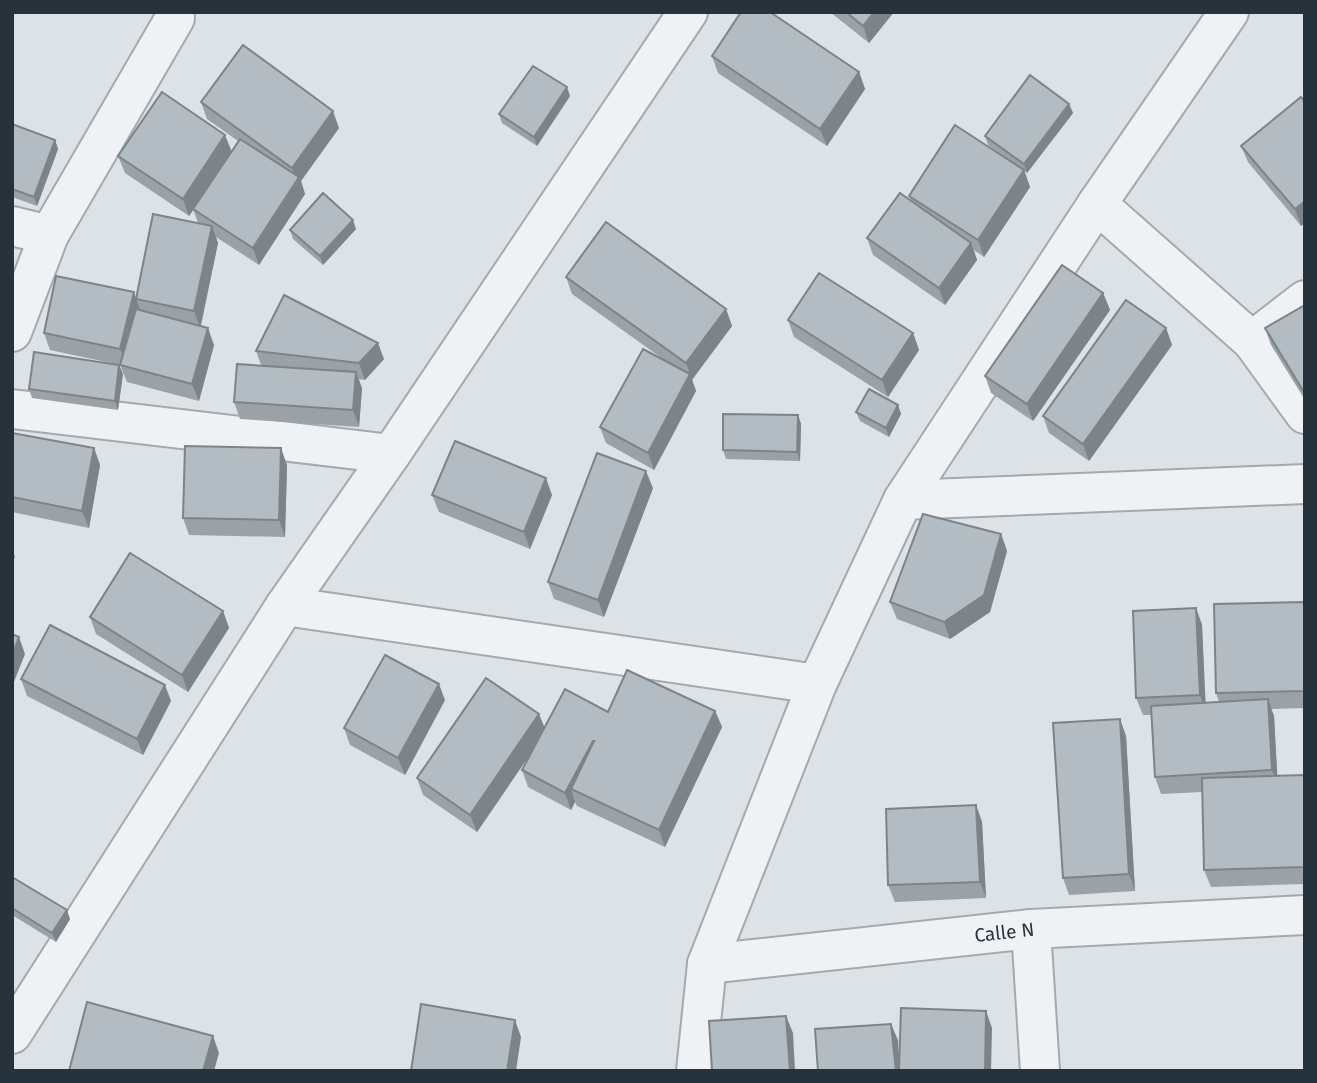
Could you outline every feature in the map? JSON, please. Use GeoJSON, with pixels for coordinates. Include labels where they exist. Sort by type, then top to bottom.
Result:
{"type":"FeatureCollection","features":[{"type":"Feature","properties":{"kind":"street"},"geometry":{"type":"LineString","coordinates":[[12,1034],[285,606],[391,454],[688,12]]}},
{"type":"Feature","properties":{"kind":"street"},"geometry":{"type":"LineString","coordinates":[[696,1071],[707,964],[817,684],[903,499],[1097,204],[1229,12]]}},
{"type":"Feature","properties":{"kind":"street"},"geometry":{"type":"LineString","coordinates":[[12,332],[49,235],[175,18]]}},
{"type":"Feature","properties":{"kind":"street"},"geometry":{"type":"LineString","coordinates":[[1097,204],[1252,341],[1305,414]]}},
{"type":"Feature","properties":{"kind":"street"},"geometry":{"type":"LineString","coordinates":[[12,226],[49,235]]}},
{"type":"Feature","properties":{"kind":"street"},"geometry":{"type":"LineString","coordinates":[[1252,341],[1305,300]]}},
{"type":"Feature","properties":{"kind":"street"},"geometry":{"type":"LineString","coordinates":[[12,409],[391,454]]}},
{"type":"Feature","properties":{"kind":"street"},"geometry":{"type":"LineString","coordinates":[[903,499],[1305,484]]}},
{"type":"Feature","properties":{"kind":"street"},"geometry":{"type":"LineString","coordinates":[[285,606],[817,684]]}},
{"type":"Feature","properties":{"kind":"street","name":"Calle N"},"geometry":{"type":"LineString","coordinates":[[707,964],[1031,929],[1305,915]]}},
{"type":"Feature","properties":{"kind":"street"},"geometry":{"type":"LineString","coordinates":[[1031,929],[1040,1071]]}},
{"type":"Feature","properties":{"kind":"building"},"geometry":{"type":"Polygon","coordinates":[[[741,12],[770,12],[859,72],[820,129],[712,56],[741,12]]]}},
{"type":"Feature","properties":{"kind":"building"},"geometry":{"type":"Polygon","coordinates":[[[846,12],[874,12],[863,26],[846,12]]]}},
{"type":"Feature","properties":{"kind":"building"},"geometry":{"type":"Polygon","coordinates":[[[243,45],[333,111],[292,168],[201,102],[243,45]]]}},
{"type":"Feature","properties":{"kind":"building"},"geometry":{"type":"Polygon","coordinates":[[[533,66],[567,87],[534,137],[499,114],[533,66]]]}},
{"type":"Feature","properties":{"kind":"building"},"geometry":{"type":"Polygon","coordinates":[[[1030,75],[1069,104],[1024,164],[985,136],[1030,75]]]}},
{"type":"Feature","properties":{"kind":"building"},"geometry":{"type":"Polygon","coordinates":[[[162,92],[225,135],[183,199],[118,156],[162,92]]]}},
{"type":"Feature","properties":{"kind":"building"},"geometry":{"type":"Polygon","coordinates":[[[1301,97],[1305,102],[1305,201],[1295,209],[1241,146],[1301,97]]]}},
{"type":"Feature","properties":{"kind":"building"},"geometry":{"type":"Polygon","coordinates":[[[12,124],[55,140],[34,197],[12,189],[12,124]]]}},
{"type":"Feature","properties":{"kind":"building"},"geometry":{"type":"Polygon","coordinates":[[[955,125],[1024,170],[978,240],[909,196],[955,125]]]}},
{"type":"Feature","properties":{"kind":"building"},"geometry":{"type":"Polygon","coordinates":[[[240,139],[299,177],[253,248],[193,209],[240,139]]]}},
{"type":"Feature","properties":{"kind":"building"},"geometry":{"type":"Polygon","coordinates":[[[323,193],[353,220],[320,256],[290,230],[323,193]]]}},
{"type":"Feature","properties":{"kind":"building"},"geometry":{"type":"Polygon","coordinates":[[[900,193],[971,243],[939,288],[867,238],[900,193]]]}},
{"type":"Feature","properties":{"kind":"building"},"geometry":{"type":"Polygon","coordinates":[[[153,214],[212,226],[194,311],[136,299],[153,214]]]}},
{"type":"Feature","properties":{"kind":"building"},"geometry":{"type":"Polygon","coordinates":[[[606,222],[726,309],[686,363],[566,277],[606,222]]]}},
{"type":"Feature","properties":{"kind":"building"},"geometry":{"type":"Polygon","coordinates":[[[1062,265],[1103,293],[1027,404],[985,376],[1062,265]]]}},
{"type":"Feature","properties":{"kind":"building"},"geometry":{"type":"Polygon","coordinates":[[[819,273],[913,333],[882,380],[788,320],[819,273]]]}},
{"type":"Feature","properties":{"kind":"building"},"geometry":{"type":"Polygon","coordinates":[[[56,276],[134,292],[120,349],[44,333],[56,276]]]}},
{"type":"Feature","properties":{"kind":"building"},"geometry":{"type":"Polygon","coordinates":[[[284,295],[378,343],[359,363],[256,351],[284,295]]]}},
{"type":"Feature","properties":{"kind":"building"},"geometry":{"type":"Polygon","coordinates":[[[1126,300],[1166,328],[1083,444],[1043,416],[1126,300]]]}},
{"type":"Feature","properties":{"kind":"building"},"geometry":{"type":"Polygon","coordinates":[[[1305,305],[1305,394],[1265,328],[1305,305]]]}},
{"type":"Feature","properties":{"kind":"building"},"geometry":{"type":"Polygon","coordinates":[[[136,309],[208,328],[192,384],[120,365],[136,309]]]}},
{"type":"Feature","properties":{"kind":"building"},"geometry":{"type":"Polygon","coordinates":[[[643,349],[690,374],[648,453],[600,427],[643,349]]]}},
{"type":"Feature","properties":{"kind":"building"},"geometry":{"type":"Polygon","coordinates":[[[34,352],[119,365],[115,401],[29,389],[34,352]]]}},
{"type":"Feature","properties":{"kind":"building"},"geometry":{"type":"Polygon","coordinates":[[[237,364],[356,372],[353,410],[234,402],[237,364]]]}},
{"type":"Feature","properties":{"kind":"building"},"geometry":{"type":"Polygon","coordinates":[[[869,389],[898,405],[886,428],[856,412],[869,389]]]}},
{"type":"Feature","properties":{"kind":"building"},"geometry":{"type":"Polygon","coordinates":[[[723,414],[798,415],[797,452],[723,450],[723,414]]]}},
{"type":"Feature","properties":{"kind":"building"},"geometry":{"type":"Polygon","coordinates":[[[12,433],[94,448],[82,511],[12,497],[12,433]]]}},
{"type":"Feature","properties":{"kind":"building"},"geometry":{"type":"Polygon","coordinates":[[[455,441],[546,478],[524,532],[432,495],[455,441]]]}},
{"type":"Feature","properties":{"kind":"building"},"geometry":{"type":"Polygon","coordinates":[[[185,446],[281,448],[279,520],[183,518],[185,446]]]}},
{"type":"Feature","properties":{"kind":"building"},"geometry":{"type":"Polygon","coordinates":[[[597,453],[646,471],[598,600],[548,582],[597,453]]]}},
{"type":"Feature","properties":{"kind":"building"},"geometry":{"type":"Polygon","coordinates":[[[923,514],[1001,534],[984,595],[944,622],[890,602],[923,514]]]}},
{"type":"Feature","properties":{"kind":"building"},"geometry":{"type":"Polygon","coordinates":[[[130,553],[223,611],[182,675],[90,617],[130,553]]]}},
{"type":"Feature","properties":{"kind":"building"},"geometry":{"type":"Polygon","coordinates":[[[1305,602],[1305,691],[1216,693],[1214,604],[1305,602]]]}},
{"type":"Feature","properties":{"kind":"building"},"geometry":{"type":"Polygon","coordinates":[[[1196,608],[1200,695],[1136,698],[1133,611],[1196,608]]]}},
{"type":"Feature","properties":{"kind":"building"},"geometry":{"type":"Polygon","coordinates":[[[50,625],[165,685],[137,739],[21,679],[50,625]]]}},
{"type":"Feature","properties":{"kind":"building"},"geometry":{"type":"Polygon","coordinates":[[[12,634],[19,637],[12,655],[12,634]]]}},
{"type":"Feature","properties":{"kind":"building"},"geometry":{"type":"Polygon","coordinates":[[[385,655],[439,684],[398,758],[344,728],[385,655]]]}},
{"type":"Feature","properties":{"kind":"building"},"geometry":{"type":"Polygon","coordinates":[[[627,670],[715,711],[659,830],[571,789],[594,741],[565,793],[522,770],[565,689],[608,712],[627,670]]]}},
{"type":"Feature","properties":{"kind":"building"},"geometry":{"type":"Polygon","coordinates":[[[486,678],[539,714],[470,815],[417,778],[486,678]]]}},
{"type":"Feature","properties":{"kind":"building"},"geometry":{"type":"Polygon","coordinates":[[[1268,699],[1272,770],[1155,777],[1151,706],[1268,699]]]}},
{"type":"Feature","properties":{"kind":"building"},"geometry":{"type":"Polygon","coordinates":[[[1120,719],[1129,874],[1063,878],[1053,723],[1120,719]]]}},
{"type":"Feature","properties":{"kind":"building"},"geometry":{"type":"Polygon","coordinates":[[[1305,775],[1305,867],[1204,870],[1202,778],[1305,775]]]}},
{"type":"Feature","properties":{"kind":"building"},"geometry":{"type":"Polygon","coordinates":[[[976,805],[980,882],[888,885],[886,809],[976,805]]]}},
{"type":"Feature","properties":{"kind":"building"},"geometry":{"type":"Polygon","coordinates":[[[12,877],[67,910],[52,933],[12,908],[12,877]]]}},
{"type":"Feature","properties":{"kind":"building"},"geometry":{"type":"Polygon","coordinates":[[[87,1002],[213,1036],[203,1071],[69,1071],[87,1002]]]}},
{"type":"Feature","properties":{"kind":"building"},"geometry":{"type":"Polygon","coordinates":[[[421,1004],[515,1020],[507,1071],[411,1071],[421,1004]]]}},
{"type":"Feature","properties":{"kind":"building"},"geometry":{"type":"Polygon","coordinates":[[[901,1008],[986,1011],[985,1071],[899,1071],[901,1008]]]}},
{"type":"Feature","properties":{"kind":"building"},"geometry":{"type":"Polygon","coordinates":[[[786,1016],[790,1071],[712,1071],[709,1021],[786,1016]]]}},
{"type":"Feature","properties":{"kind":"building"},"geometry":{"type":"Polygon","coordinates":[[[891,1024],[896,1071],[818,1071],[815,1029],[891,1024]]]}}]}
